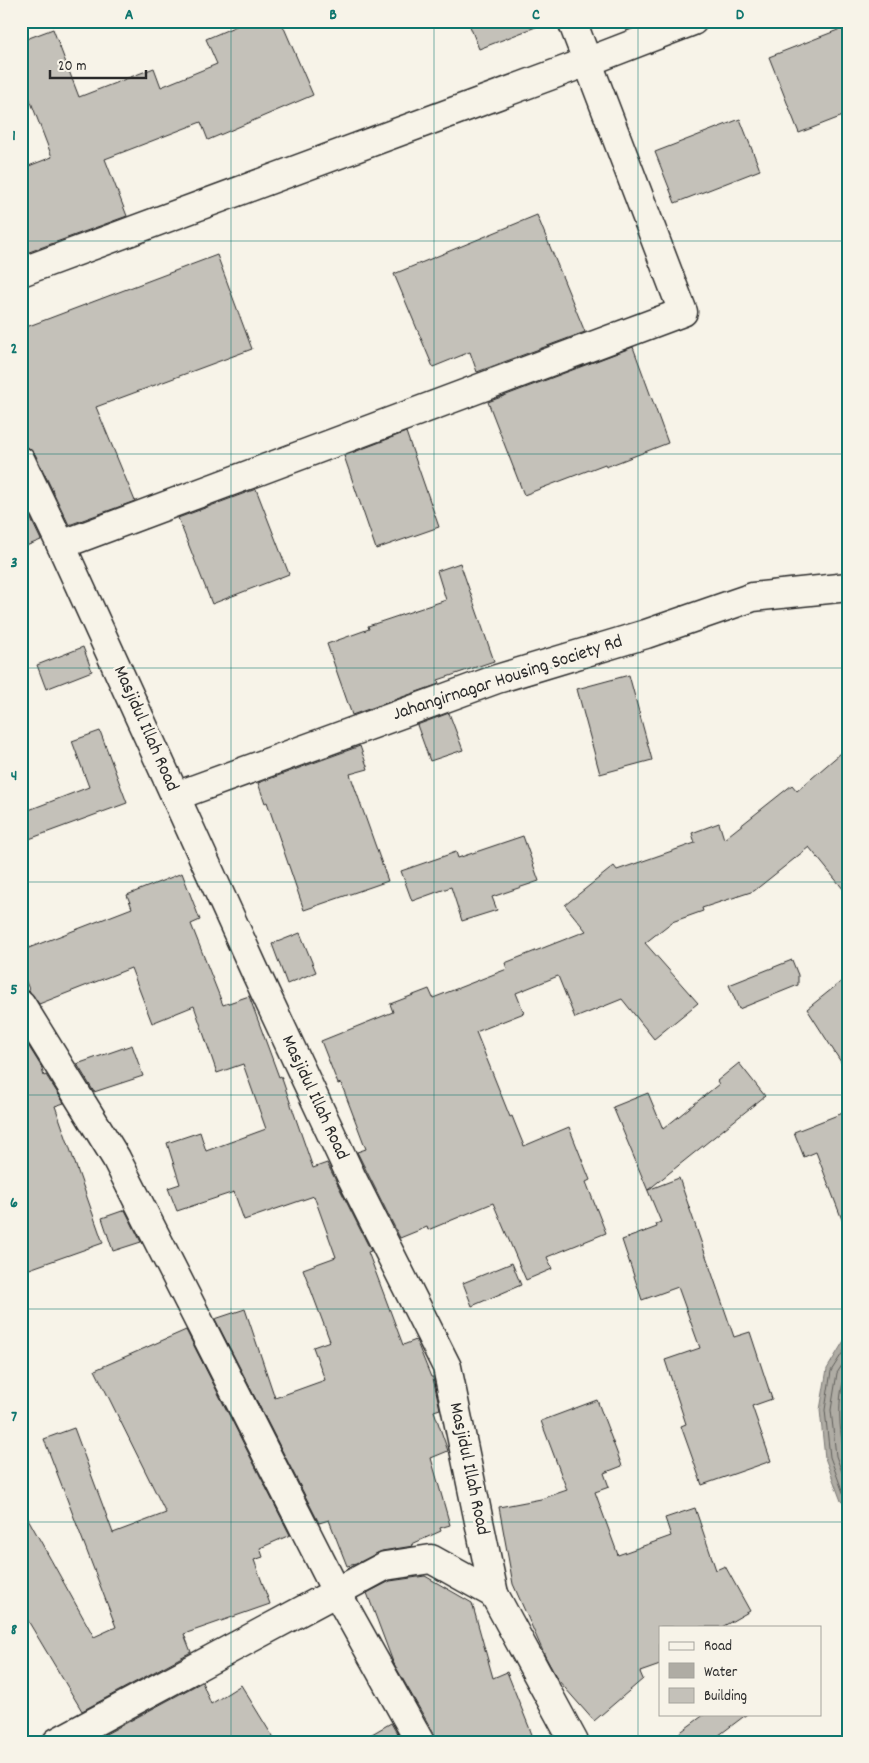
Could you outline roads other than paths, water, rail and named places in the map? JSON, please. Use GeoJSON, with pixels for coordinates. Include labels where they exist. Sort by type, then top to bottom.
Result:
{"type":"FeatureCollection","features":[{"type":"Feature","properties":{"kind":"street"},"geometry":{"type":"LineString","coordinates":[[62,545],[683,312],[572,21]]}},
{"type":"Feature","properties":{"kind":"street"},"geometry":{"type":"LineString","coordinates":[[21,272],[693,21]]}},
{"type":"Feature","properties":{"kind":"street","name":"Masjidul Illah Road"},"geometry":{"type":"LineString","coordinates":[[21,461],[62,545],[351,1176],[447,1366],[494,1594],[574,1742]]}},
{"type":"Feature","properties":{"kind":"street","name":"Jahangirnagar Housing Society Rd"},"geometry":{"type":"LineString","coordinates":[[176,796],[497,679],[646,634],[753,597],[848,587]]}},
{"type":"Feature","properties":{"kind":"street"},"geometry":{"type":"LineString","coordinates":[[21,1004],[116,1158],[336,1592],[420,1742]]}},
{"type":"Feature","properties":{"kind":"street"},"geometry":{"type":"LineString","coordinates":[[57,1742],[385,1566],[431,1559],[494,1594]]}},
{"type":"Feature","properties":{"kind":"water"},"geometry":{"type":"Polygon","coordinates":[[[848,1334],[848,1508],[841,1501],[825,1458],[820,1410],[827,1369],[848,1334]]]}}]}
